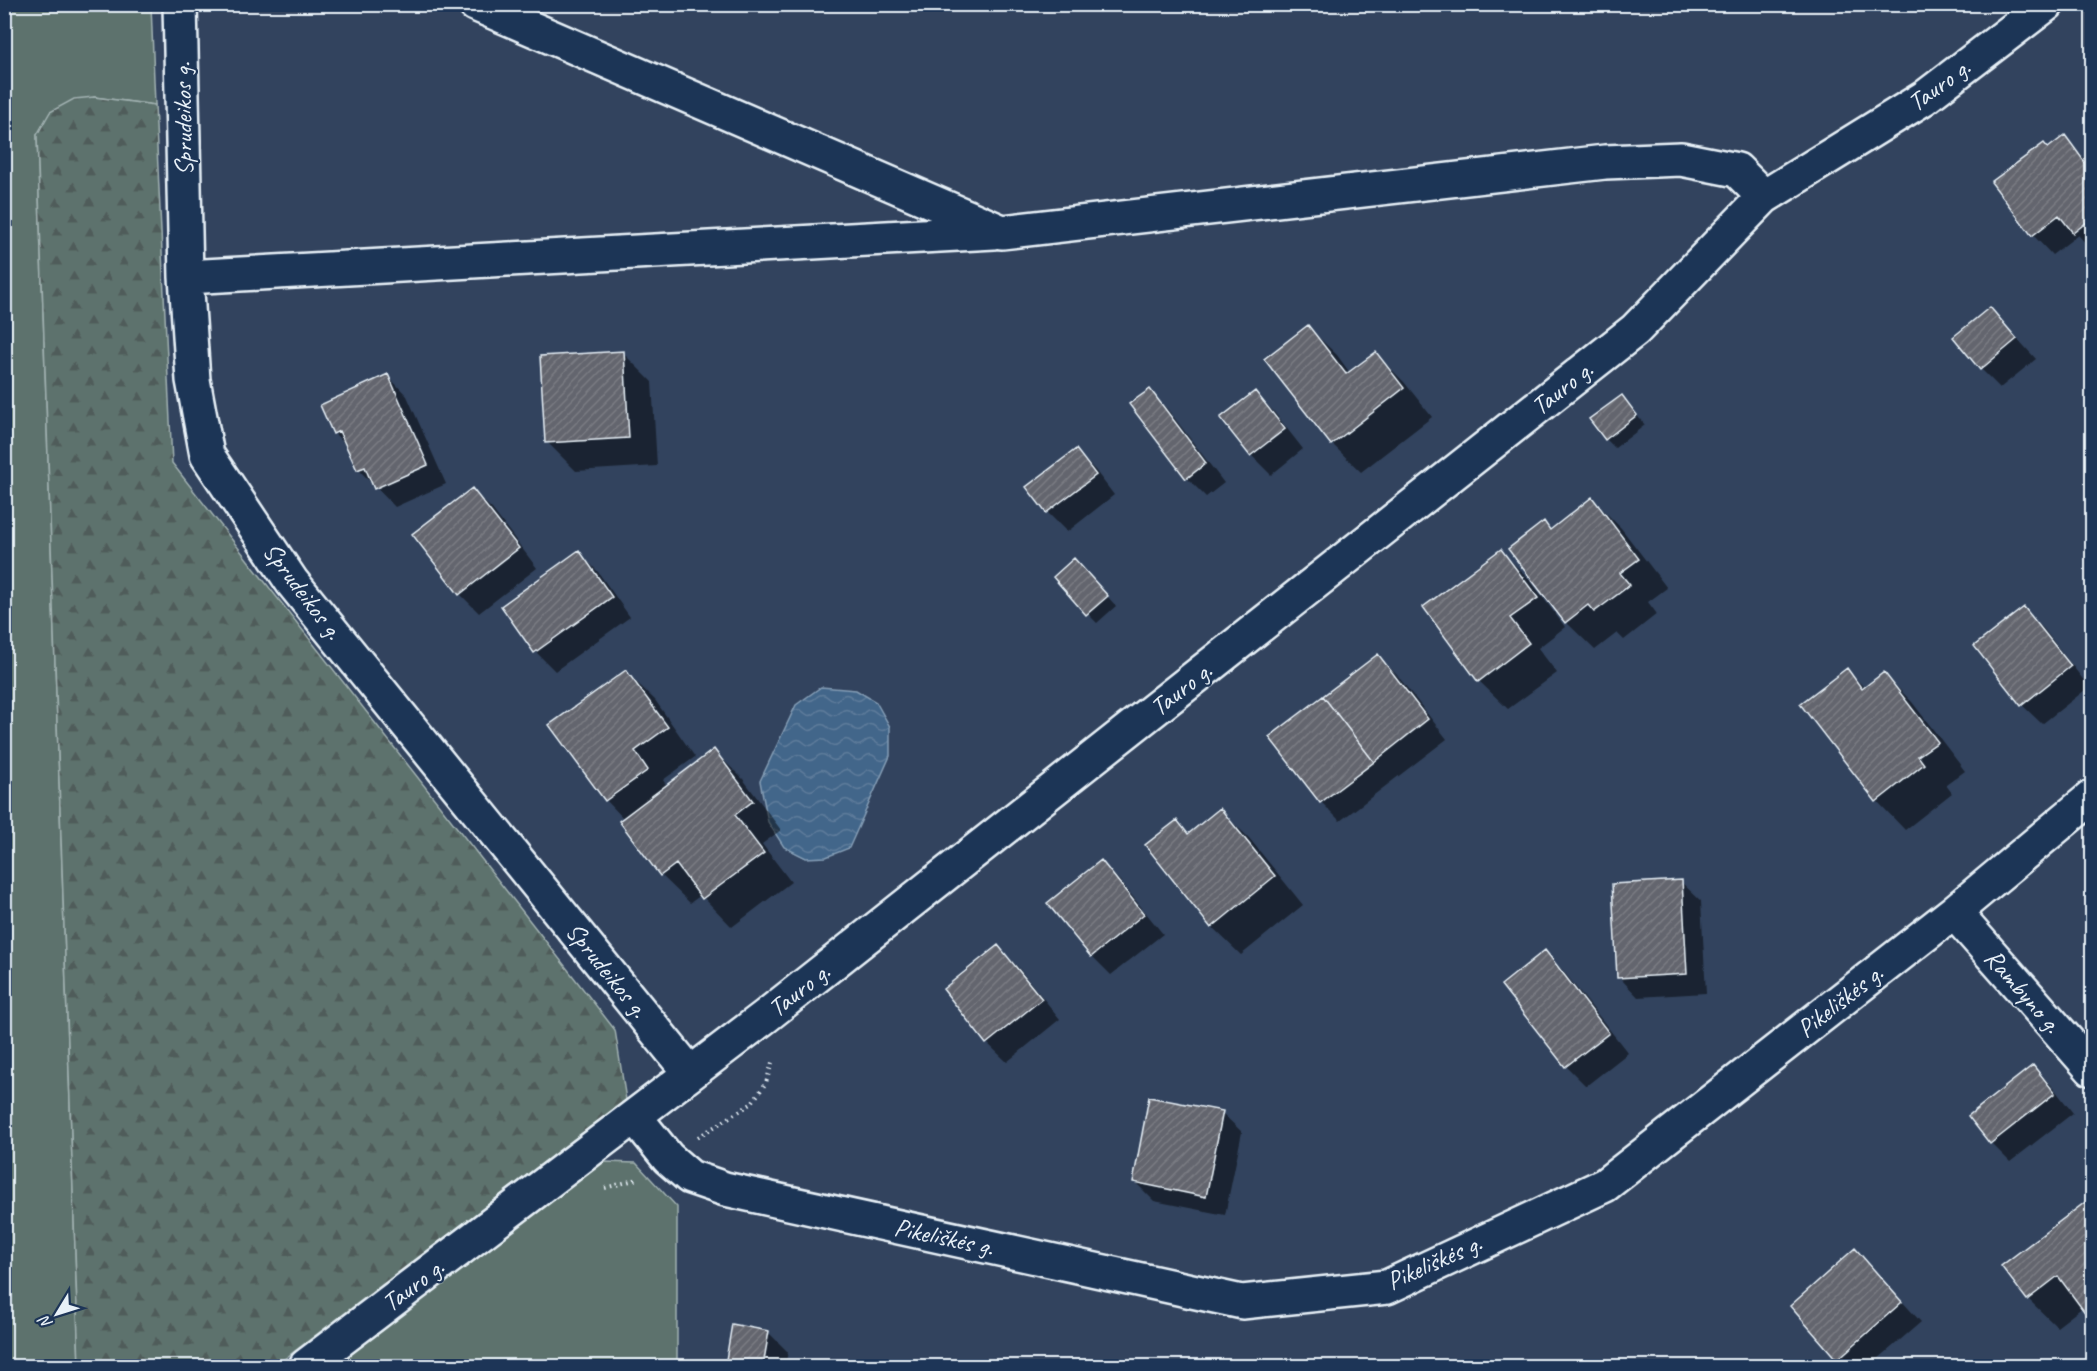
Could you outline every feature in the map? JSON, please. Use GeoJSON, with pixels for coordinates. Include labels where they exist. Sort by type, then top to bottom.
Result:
{"type":"FeatureCollection","features":[{"type":"Feature","properties":{"kind":"street","name":"Sprudeikos g."},"geometry":{"type":"LineString","coordinates":[[180,4],[186,277],[193,380],[207,455],[292,582],[690,1073]]}},
{"type":"Feature","properties":{"kind":"street"},"geometry":{"type":"LineString","coordinates":[[475,4],[1002,231]]}},
{"type":"Feature","properties":{"kind":"street","name":"Tauro g."},"geometry":{"type":"LineString","coordinates":[[306,1366],[766,1016],[1635,330],[1764,197],[1924,98],[2047,4]]}},
{"type":"Feature","properties":{"kind":"street"},"geometry":{"type":"LineString","coordinates":[[186,277],[1002,231],[1605,162],[1681,159],[1737,170],[1764,197]]}},
{"type":"Feature","properties":{"kind":"street","name":"Pikeliškės g."},"geometry":{"type":"LineString","coordinates":[[635,1117],[668,1158],[690,1177],[725,1189],[1242,1302],[1386,1287],[1605,1185],[1954,912],[2092,797]]}},
{"type":"Feature","properties":{"kind":"street","name":"Rambyno g."},"geometry":{"type":"LineString","coordinates":[[1954,912],[2092,1069]]}},
{"type":"Feature","properties":{"kind":"path"},"geometry":{"type":"LineString","coordinates":[[603,1188],[635,1181],[708,1130],[751,1104],[766,1083],[780,1036],[766,1016]]}},
{"type":"Feature","properties":{"kind":"green space"},"geometry":{"type":"Polygon","coordinates":[[[5,5],[151,5],[155,105],[94,97],[37,135],[79,1366],[5,1366],[5,5]]]}},
{"type":"Feature","properties":{"kind":"green space"},"geometry":{"type":"Polygon","coordinates":[[[94,97],[155,105],[172,463],[615,1030],[626,1100],[275,1366],[79,1366],[37,135],[50,112],[74,99],[94,97]]]}},
{"type":"Feature","properties":{"kind":"green space"},"geometry":{"type":"Polygon","coordinates":[[[604,1162],[636,1163],[677,1207],[677,1366],[334,1366],[604,1162]]]}},
{"type":"Feature","properties":{"kind":"water"},"geometry":{"type":"Polygon","coordinates":[[[821,687],[856,690],[876,702],[890,727],[890,756],[849,848],[826,857],[806,858],[784,847],[768,822],[760,781],[796,705],[821,687]]]}},
{"type":"Feature","properties":{"kind":"building"},"geometry":{"type":"Polygon","coordinates":[[[2065,135],[2092,172],[2092,218],[2073,233],[2059,215],[2032,236],[1991,182],[2044,143],[2048,148],[2065,135]]]}},
{"type":"Feature","properties":{"kind":"building"},"geometry":{"type":"Polygon","coordinates":[[[1990,307],[2017,339],[1980,370],[1953,337],[1990,307]]]}},
{"type":"Feature","properties":{"kind":"building"},"geometry":{"type":"Polygon","coordinates":[[[1308,325],[1346,374],[1376,352],[1404,388],[1331,445],[1264,359],[1308,325]]]}},
{"type":"Feature","properties":{"kind":"building"},"geometry":{"type":"Polygon","coordinates":[[[624,351],[629,438],[545,443],[540,356],[624,351]]]}},
{"type":"Feature","properties":{"kind":"building"},"geometry":{"type":"Polygon","coordinates":[[[388,374],[428,465],[374,489],[365,467],[357,470],[339,431],[333,434],[320,405],[388,374]]]}},
{"type":"Feature","properties":{"kind":"building"},"geometry":{"type":"Polygon","coordinates":[[[1150,389],[1206,463],[1186,479],[1129,404],[1150,389]]]}},
{"type":"Feature","properties":{"kind":"building"},"geometry":{"type":"Polygon","coordinates":[[[1255,391],[1285,429],[1250,456],[1220,418],[1255,391]]]}},
{"type":"Feature","properties":{"kind":"building"},"geometry":{"type":"Polygon","coordinates":[[[1622,395],[1637,415],[1605,440],[1589,419],[1622,395]]]}},
{"type":"Feature","properties":{"kind":"building"},"geometry":{"type":"Polygon","coordinates":[[[1076,449],[1096,475],[1046,513],[1026,487],[1076,449]]]}},
{"type":"Feature","properties":{"kind":"building"},"geometry":{"type":"Polygon","coordinates":[[[472,488],[519,548],[459,595],[412,534],[472,488]]]}},
{"type":"Feature","properties":{"kind":"building"},"geometry":{"type":"Polygon","coordinates":[[[1592,497],[1639,559],[1620,573],[1630,585],[1594,612],[1588,605],[1565,623],[1508,549],[1544,521],[1550,530],[1592,497]]]}},
{"type":"Feature","properties":{"kind":"building"},"geometry":{"type":"Polygon","coordinates":[[[1501,549],[1538,598],[1510,618],[1529,643],[1478,682],[1423,607],[1501,549]]]}},
{"type":"Feature","properties":{"kind":"building"},"geometry":{"type":"Polygon","coordinates":[[[579,550],[612,597],[534,653],[501,606],[579,550]]]}},
{"type":"Feature","properties":{"kind":"building"},"geometry":{"type":"Polygon","coordinates":[[[1074,558],[1108,596],[1086,615],[1053,577],[1074,558]]]}},
{"type":"Feature","properties":{"kind":"building"},"geometry":{"type":"Polygon","coordinates":[[[2024,607],[2071,666],[2021,706],[1974,646],[2024,607]]]}},
{"type":"Feature","properties":{"kind":"building"},"geometry":{"type":"Polygon","coordinates":[[[1378,654],[1428,719],[1374,762],[1323,696],[1378,654]]]}},
{"type":"Feature","properties":{"kind":"building"},"geometry":{"type":"Polygon","coordinates":[[[1847,668],[1862,689],[1884,672],[1938,742],[1918,756],[1924,764],[1876,802],[1800,704],[1847,668]]]}},
{"type":"Feature","properties":{"kind":"building"},"geometry":{"type":"Polygon","coordinates":[[[626,670],[668,727],[635,751],[648,770],[605,801],[549,725],[626,670]]]}},
{"type":"Feature","properties":{"kind":"building"},"geometry":{"type":"Polygon","coordinates":[[[1323,696],[1374,762],[1320,803],[1269,737],[1323,696]]]}},
{"type":"Feature","properties":{"kind":"building"},"geometry":{"type":"Polygon","coordinates":[[[714,749],[753,801],[735,815],[764,853],[702,899],[676,864],[660,876],[619,821],[714,749]]]}},
{"type":"Feature","properties":{"kind":"building"},"geometry":{"type":"Polygon","coordinates":[[[1220,808],[1275,876],[1211,928],[1145,845],[1177,820],[1188,834],[1220,808]]]}},
{"type":"Feature","properties":{"kind":"building"},"geometry":{"type":"Polygon","coordinates":[[[1101,860],[1144,914],[1091,957],[1047,903],[1101,860]]]}},
{"type":"Feature","properties":{"kind":"building"},"geometry":{"type":"Polygon","coordinates":[[[1682,880],[1687,974],[1617,978],[1612,884],[1682,880]]]}},
{"type":"Feature","properties":{"kind":"building"},"geometry":{"type":"Polygon","coordinates":[[[998,945],[1042,999],[986,1044],[943,989],[998,945]]]}},
{"type":"Feature","properties":{"kind":"building"},"geometry":{"type":"Polygon","coordinates":[[[1545,950],[1609,1033],[1565,1067],[1501,985],[1545,950]]]}},
{"type":"Feature","properties":{"kind":"building"},"geometry":{"type":"Polygon","coordinates":[[[2033,1065],[2055,1093],[1990,1144],[1968,1116],[2033,1065]]]}},
{"type":"Feature","properties":{"kind":"building"},"geometry":{"type":"Polygon","coordinates":[[[1149,1097],[1223,1111],[1206,1197],[1133,1182],[1149,1097]]]}},
{"type":"Feature","properties":{"kind":"building"},"geometry":{"type":"Polygon","coordinates":[[[2092,1197],[2092,1309],[2086,1314],[2058,1276],[2027,1300],[2001,1266],[2092,1197]]]}},
{"type":"Feature","properties":{"kind":"building"},"geometry":{"type":"Polygon","coordinates":[[[1855,1248],[1902,1302],[1837,1360],[1790,1306],[1855,1248]]]}},
{"type":"Feature","properties":{"kind":"building"},"geometry":{"type":"Polygon","coordinates":[[[732,1324],[769,1331],[763,1366],[725,1366],[732,1324]]]}}]}
